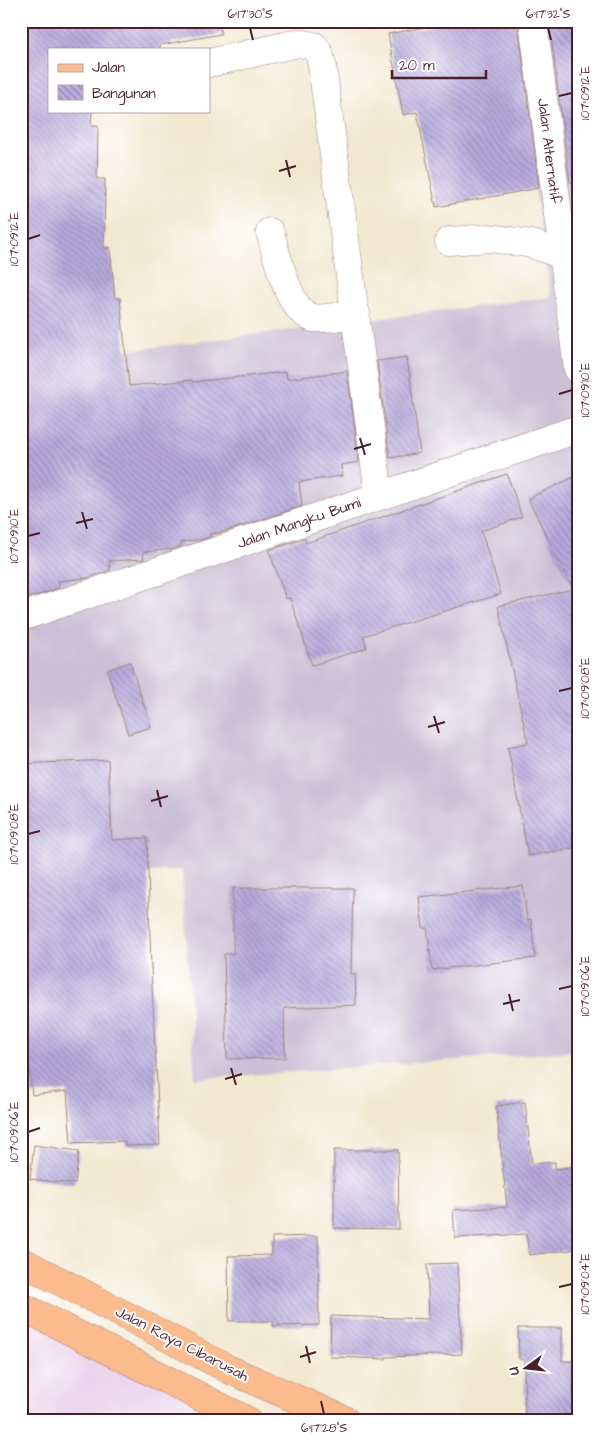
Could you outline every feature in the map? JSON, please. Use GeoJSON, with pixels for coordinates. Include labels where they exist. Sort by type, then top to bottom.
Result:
{"type":"FeatureCollection","features":[{"type":"Feature","properties":{"kind":"main road","name":"Jalan Raya Cibarusah"},"geometry":{"type":"LineString","coordinates":[[21,1261],[230,1370],[345,1420]]}},
{"type":"Feature","properties":{"kind":"main road"},"geometry":{"type":"LineString","coordinates":[[21,1306],[246,1420]]}},
{"type":"Feature","properties":{"kind":"street","name":"Jalan Alternatif"},"geometry":{"type":"LineString","coordinates":[[533,21],[578,369]]}},
{"type":"Feature","properties":{"kind":"street"},"geometry":{"type":"LineString","coordinates":[[210,63],[298,42],[314,46],[322,66],[379,496]]}},
{"type":"Feature","properties":{"kind":"street"},"geometry":{"type":"LineString","coordinates":[[270,232],[289,291],[298,308],[303,313],[314,318],[356,313]]}},
{"type":"Feature","properties":{"kind":"street"},"geometry":{"type":"LineString","coordinates":[[449,241],[490,238],[532,244],[563,255]]}},
{"type":"Feature","properties":{"kind":"street","name":"Jalan Mangku Bumi"},"geometry":{"type":"LineString","coordinates":[[21,617],[578,429]]}},
{"type":"Feature","properties":{"kind":"shaded area"},"geometry":{"type":"Polygon","coordinates":[[[510,21],[578,21],[578,1051],[195,1079],[182,870],[21,880],[21,364],[551,297],[510,21]]]}},
{"type":"Feature","properties":{"kind":"shaded area"},"geometry":{"type":"Polygon","coordinates":[[[21,1300],[247,1420],[21,1420],[21,1300]]]}},
{"type":"Feature","properties":{"kind":"building"},"geometry":{"type":"Polygon","coordinates":[[[21,21],[90,23],[90,21],[219,21],[221,34],[160,45],[160,48],[48,48],[48,112],[92,112],[91,126],[98,126],[97,179],[105,179],[104,248],[110,248],[115,298],[120,298],[129,386],[192,380],[192,382],[286,372],[287,379],[347,371],[359,462],[341,465],[342,476],[299,482],[302,506],[224,532],[210,534],[210,537],[200,540],[181,542],[181,546],[174,549],[143,552],[144,559],[109,561],[110,570],[88,578],[58,581],[59,588],[32,597],[21,598],[21,256],[24,171],[21,171],[21,21]]]}},
{"type":"Feature","properties":{"kind":"building"},"geometry":{"type":"Polygon","coordinates":[[[457,21],[518,21],[539,188],[436,207],[417,112],[403,115],[388,34],[457,21]]]}},
{"type":"Feature","properties":{"kind":"building"},"geometry":{"type":"Polygon","coordinates":[[[549,21],[578,21],[578,181],[570,182],[549,21]]]}},
{"type":"Feature","properties":{"kind":"building"},"geometry":{"type":"Polygon","coordinates":[[[407,357],[420,453],[390,458],[377,361],[407,357]]]}},
{"type":"Feature","properties":{"kind":"building"},"geometry":{"type":"Polygon","coordinates":[[[507,474],[522,517],[481,531],[501,594],[363,636],[367,648],[312,665],[290,598],[286,599],[269,550],[305,538],[306,543],[507,474]]]}},
{"type":"Feature","properties":{"kind":"building"},"geometry":{"type":"Polygon","coordinates":[[[578,475],[578,847],[528,856],[508,747],[528,743],[498,606],[573,589],[528,499],[578,475]]]}},
{"type":"Feature","properties":{"kind":"building"},"geometry":{"type":"Polygon","coordinates":[[[130,662],[151,727],[128,734],[107,670],[130,662]]]}},
{"type":"Feature","properties":{"kind":"building"},"geometry":{"type":"Polygon","coordinates":[[[108,760],[112,840],[147,838],[151,968],[160,1145],[125,1146],[125,1141],[71,1143],[67,1091],[32,1095],[27,1041],[21,1041],[21,764],[108,760]]]}},
{"type":"Feature","properties":{"kind":"building"},"geometry":{"type":"Polygon","coordinates":[[[523,886],[527,920],[531,919],[535,958],[432,970],[427,928],[423,928],[419,897],[523,886]]]}},
{"type":"Feature","properties":{"kind":"building"},"geometry":{"type":"Polygon","coordinates":[[[233,888],[353,888],[351,974],[355,974],[356,1005],[284,1008],[285,1058],[227,1059],[224,954],[233,954],[233,888]]]}},
{"type":"Feature","properties":{"kind":"building"},"geometry":{"type":"Polygon","coordinates":[[[525,1102],[532,1164],[555,1162],[555,1169],[578,1166],[578,1210],[574,1211],[578,1249],[529,1255],[526,1234],[455,1238],[453,1210],[507,1207],[496,1106],[525,1102]]]}},
{"type":"Feature","properties":{"kind":"building"},"geometry":{"type":"Polygon","coordinates":[[[34,1145],[79,1151],[75,1184],[30,1179],[34,1145]]]}},
{"type":"Feature","properties":{"kind":"building"},"geometry":{"type":"Polygon","coordinates":[[[334,1150],[398,1150],[399,1229],[334,1228],[334,1150]]]}},
{"type":"Feature","properties":{"kind":"building"},"geometry":{"type":"Polygon","coordinates":[[[318,1236],[319,1325],[273,1326],[273,1321],[229,1321],[228,1256],[272,1255],[272,1237],[318,1236]]]}},
{"type":"Feature","properties":{"kind":"building"},"geometry":{"type":"Polygon","coordinates":[[[457,1263],[462,1354],[386,1357],[386,1359],[330,1357],[331,1316],[429,1319],[427,1264],[457,1263]]]}},
{"type":"Feature","properties":{"kind":"building"},"geometry":{"type":"Polygon","coordinates":[[[518,1328],[562,1328],[562,1361],[574,1361],[573,1394],[578,1395],[578,1420],[525,1420],[524,1359],[519,1359],[518,1328]]]}}]}
